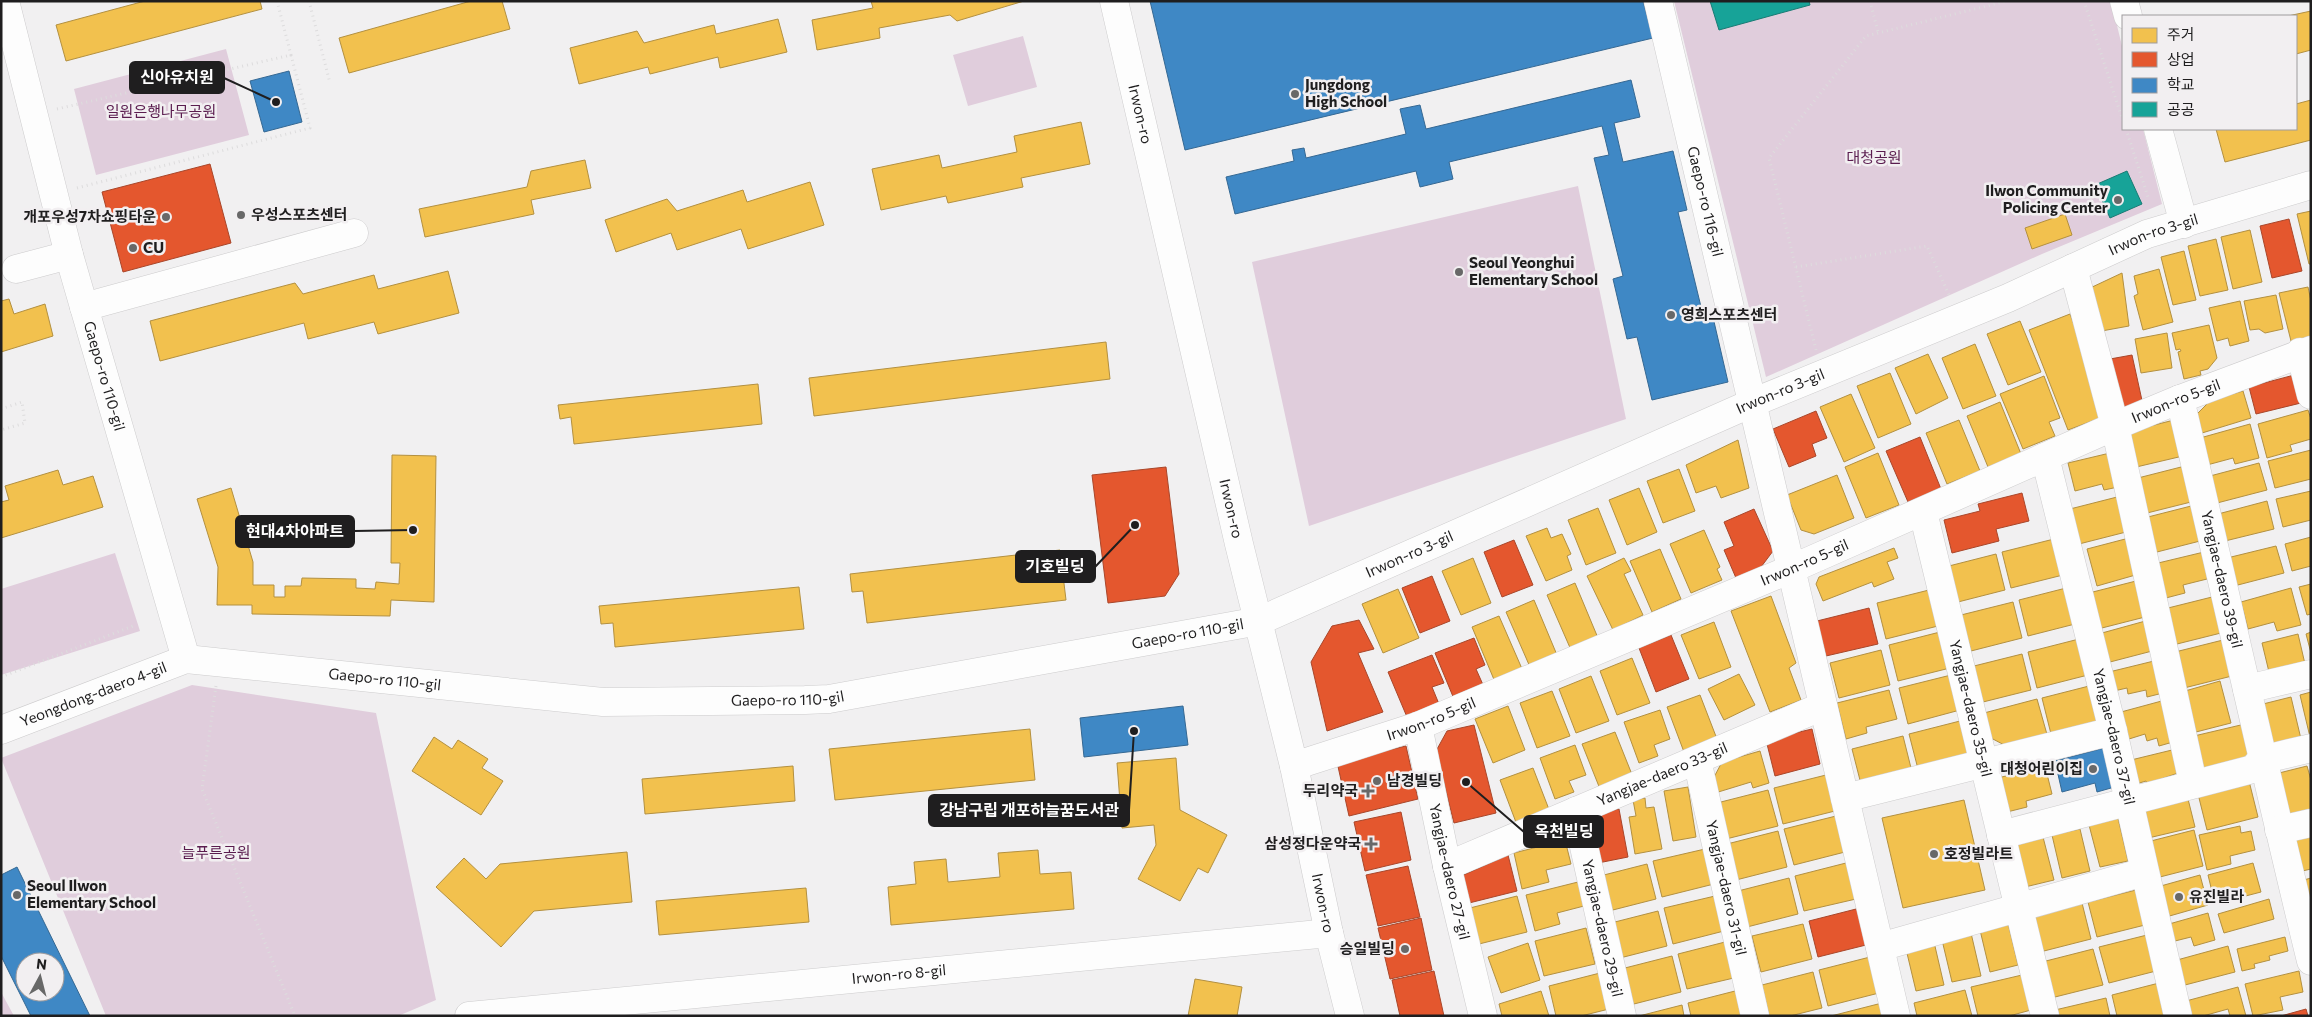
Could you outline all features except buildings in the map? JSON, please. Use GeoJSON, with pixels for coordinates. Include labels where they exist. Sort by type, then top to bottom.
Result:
{"type":"FeatureCollection","features":[{"type":"Feature","properties":{"kind":"street","name":"Gaepo-ro 110-gil"},"geometry":{"type":"LineString","coordinates":[[5,1],[8,44],[186,659],[603,702],[821,699],[1259,621]]}},
{"type":"Feature","properties":{"kind":"street","name":"Irwon-ro"},"geometry":{"type":"LineString","coordinates":[[1114,1],[1239,544],[1294,766],[1329,933],[1350,1016]]}},
{"type":"Feature","properties":{"kind":"street","name":"Gaepo-ro 116-gil"},"geometry":{"type":"LineString","coordinates":[[1658,1],[1752,403]]}},
{"type":"Feature","properties":{"kind":"street"},"geometry":{"type":"LineString","coordinates":[[2124,1],[2128,15]]}},
{"type":"Feature","properties":{"kind":"street"},"geometry":{"type":"LineString","coordinates":[[2158,130],[2184,224]]}},
{"type":"Feature","properties":{"kind":"street","name":"Irwon-ro 3-gil"},"geometry":{"type":"LineString","coordinates":[[1259,621],[1752,403],[2008,298],[2147,234],[2311,185]]}},
{"type":"Feature","properties":{"kind":"street"},"geometry":{"type":"LineString","coordinates":[[84,307],[354,233]]}},
{"type":"Feature","properties":{"kind":"street"},"geometry":{"type":"LineString","coordinates":[[16,270],[69,255]]}},
{"type":"Feature","properties":{"kind":"street"},"geometry":{"type":"LineString","coordinates":[[2073,268],[2115,426],[2192,783]]}},
{"type":"Feature","properties":{"kind":"street"},"geometry":{"type":"LineString","coordinates":[[2305,351],[2311,395]]}},
{"type":"Feature","properties":{"kind":"street","name":"Irwon-ro 5-gil"},"geometry":{"type":"LineString","coordinates":[[1294,766],[1418,726],[1791,569],[2180,398],[2305,351]]}},
{"type":"Feature","properties":{"kind":"street","name":"Yangjae-daero 39-gil"},"geometry":{"type":"LineString","coordinates":[[2180,398],[2248,689],[2261,760],[2311,961]]}},
{"type":"Feature","properties":{"kind":"street"},"geometry":{"type":"LineString","coordinates":[[1752,403],[1896,1016]]}},
{"type":"Feature","properties":{"kind":"street","name":"Yangjae-daero 37-gil"},"geometry":{"type":"LineString","coordinates":[[2045,457],[2130,800],[2144,872],[2178,1016]]}},
{"type":"Feature","properties":{"kind":"street","name":"Yangjae-daero 35-gil"},"geometry":{"type":"LineString","coordinates":[[1923,512],[2045,1016]]}},
{"type":"Feature","properties":{"kind":"street","name":"Yeongdong-daero 4-gil"},"geometry":{"type":"LineString","coordinates":[[1,730],[186,659]]}},
{"type":"Feature","properties":{"kind":"street"},"geometry":{"type":"LineString","coordinates":[[2248,689],[2311,674]]}},
{"type":"Feature","properties":{"kind":"street","name":"Yangjae-daero 33-gil"},"geometry":{"type":"LineString","coordinates":[[1447,866],[1823,706]]}},
{"type":"Feature","properties":{"kind":"street","name":"Yangjae-daero 27-gil"},"geometry":{"type":"LineString","coordinates":[[1418,726],[1447,866],[1483,1016]]}},
{"type":"Feature","properties":{"kind":"street"},"geometry":{"type":"LineString","coordinates":[[1845,798],[2113,731]]}},
{"type":"Feature","properties":{"kind":"street"},"geometry":{"type":"LineString","coordinates":[[2001,835],[2192,783],[2253,769],[2261,760],[2311,748]]}},
{"type":"Feature","properties":{"kind":"street","name":"Yangjae-daero 31-gil"},"geometry":{"type":"LineString","coordinates":[[1696,760],[1756,1016]]}},
{"type":"Feature","properties":{"kind":"street","name":"Yangjae-daero 29-gil"},"geometry":{"type":"LineString","coordinates":[[1576,811],[1622,1016]]}},
{"type":"Feature","properties":{"kind":"street"},"geometry":{"type":"LineString","coordinates":[[2279,830],[2311,823]]}},
{"type":"Feature","properties":{"kind":"street"},"geometry":{"type":"LineString","coordinates":[[1880,947],[2006,912],[2018,906],[2144,872]]}},
{"type":"Feature","properties":{"kind":"street","name":"Irwon-ro 8-gil"},"geometry":{"type":"LineString","coordinates":[[469,1016],[1329,933]]}},
{"type":"Feature","properties":{"kind":"path"},"geometry":{"type":"LineString","coordinates":[[72,189],[310,128],[277,1]]}},
{"type":"Feature","properties":{"kind":"path"},"geometry":{"type":"LineString","coordinates":[[309,1],[330,83]]}},
{"type":"Feature","properties":{"kind":"path"},"geometry":{"type":"LineString","coordinates":[[1870,1],[1878,32]]}},
{"type":"Feature","properties":{"kind":"path"},"geometry":{"type":"LineString","coordinates":[[1817,354],[1769,158],[1866,36],[2007,1]]}},
{"type":"Feature","properties":{"kind":"path"},"geometry":{"type":"LineString","coordinates":[[2084,1],[2122,118]]}},
{"type":"Feature","properties":{"kind":"path"},"geometry":{"type":"LineString","coordinates":[[52,111],[291,55]]}},
{"type":"Feature","properties":{"kind":"path"},"geometry":{"type":"LineString","coordinates":[[2126,130],[2150,201]]}},
{"type":"Feature","properties":{"kind":"path"},"geometry":{"type":"LineString","coordinates":[[1796,267],[1927,246],[1950,296]]}},
{"type":"Feature","properties":{"kind":"path"},"geometry":{"type":"LineString","coordinates":[[1,409],[22,402],[26,423],[1,430]]}},
{"type":"Feature","properties":{"kind":"path"},"geometry":{"type":"LineString","coordinates":[[1,677],[133,626]]}},
{"type":"Feature","properties":{"kind":"path"},"geometry":{"type":"LineString","coordinates":[[220,662],[202,789],[295,1016]]}},
{"type":"Feature","properties":{"kind":"green space","name":"대청공원"},"geometry":{"type":"Polygon","coordinates":[[[1674,1],[2111,1],[2122,46],[2122,130],[2143,130],[2162,204],[2042,254],[1766,377],[1674,1]]]}},
{"type":"Feature","properties":{"kind":"green space"},"geometry":{"type":"Polygon","coordinates":[[[1023,36],[1037,87],[968,106],[953,55],[1023,36]]]}},
{"type":"Feature","properties":{"kind":"green space","name":"일원은행나무공원"},"geometry":{"type":"Polygon","coordinates":[[[226,49],[249,135],[96,175],[74,89],[226,49]]]}},
{"type":"Feature","properties":{"kind":"green space"},"geometry":{"type":"Polygon","coordinates":[[[1578,186],[1626,419],[1309,526],[1252,262],[1578,186]]]}},
{"type":"Feature","properties":{"kind":"green space"},"geometry":{"type":"Polygon","coordinates":[[[115,553],[140,631],[1,675],[1,589],[115,553]]]}},
{"type":"Feature","properties":{"kind":"green space","name":"늘푸른공원"},"geometry":{"type":"Polygon","coordinates":[[[192,685],[376,713],[436,1000],[398,1016],[106,1016],[1,758],[192,685]]]}},
{"type":"Feature","properties":{"kind":"green space"},"geometry":{"type":"Polygon","coordinates":[[[1,992],[14,1016],[1,1016],[1,992]]]}},
{"type":"Feature","properties":{"kind":"place","name":"Jungdong High School"},"geometry":{"type":"Point","coordinates":[1295,94]}},
{"type":"Feature","properties":{"kind":"place","name":"신아유치원"},"geometry":{"type":"Point","coordinates":[276,102]}},
{"type":"Feature","properties":{"kind":"place","name":"Ilwon Community Policing Center"},"geometry":{"type":"Point","coordinates":[2118,200]}},
{"type":"Feature","properties":{"kind":"place","name":"우성스포츠센터"},"geometry":{"type":"Point","coordinates":[241,215]}},
{"type":"Feature","properties":{"kind":"place","name":"개포우성7차쇼핑타운"},"geometry":{"type":"Point","coordinates":[166,217]}},
{"type":"Feature","properties":{"kind":"place","name":"CU"},"geometry":{"type":"Point","coordinates":[133,248]}},
{"type":"Feature","properties":{"kind":"place","name":"Seoul Yeonghui Elementary School"},"geometry":{"type":"Point","coordinates":[1459,272]}},
{"type":"Feature","properties":{"kind":"place","name":"영희스포츠센터"},"geometry":{"type":"Point","coordinates":[1671,315]}},
{"type":"Feature","properties":{"kind":"place","name":"기호빌딩"},"geometry":{"type":"Point","coordinates":[1135,525]}},
{"type":"Feature","properties":{"kind":"place","name":"현대4차아파트"},"geometry":{"type":"Point","coordinates":[413,530]}},
{"type":"Feature","properties":{"kind":"place","name":"강남구립 개포하늘꿈도서관"},"geometry":{"type":"Point","coordinates":[1134,731]}},
{"type":"Feature","properties":{"kind":"place","name":"대청어린이집"},"geometry":{"type":"Point","coordinates":[2093,769]}},
{"type":"Feature","properties":{"kind":"place","name":"남경빌딩"},"geometry":{"type":"Point","coordinates":[1377,781]}},
{"type":"Feature","properties":{"kind":"place","name":"옥천빌딩"},"geometry":{"type":"Point","coordinates":[1466,782]}},
{"type":"Feature","properties":{"kind":"place","name":"두리약국"},"geometry":{"type":"Point","coordinates":[1368,791]}},
{"type":"Feature","properties":{"kind":"place","name":"삼성정다운약국"},"geometry":{"type":"Point","coordinates":[1371,844]}},
{"type":"Feature","properties":{"kind":"place","name":"호정빌라트"},"geometry":{"type":"Point","coordinates":[1934,854]}},
{"type":"Feature","properties":{"kind":"place","name":"Seoul Ilwon Elementary School"},"geometry":{"type":"Point","coordinates":[17,895]}},
{"type":"Feature","properties":{"kind":"place","name":"유진빌라"},"geometry":{"type":"Point","coordinates":[2179,897]}},
{"type":"Feature","properties":{"kind":"place","name":"승일빌딩"},"geometry":{"type":"Point","coordinates":[1405,949]}}]}
